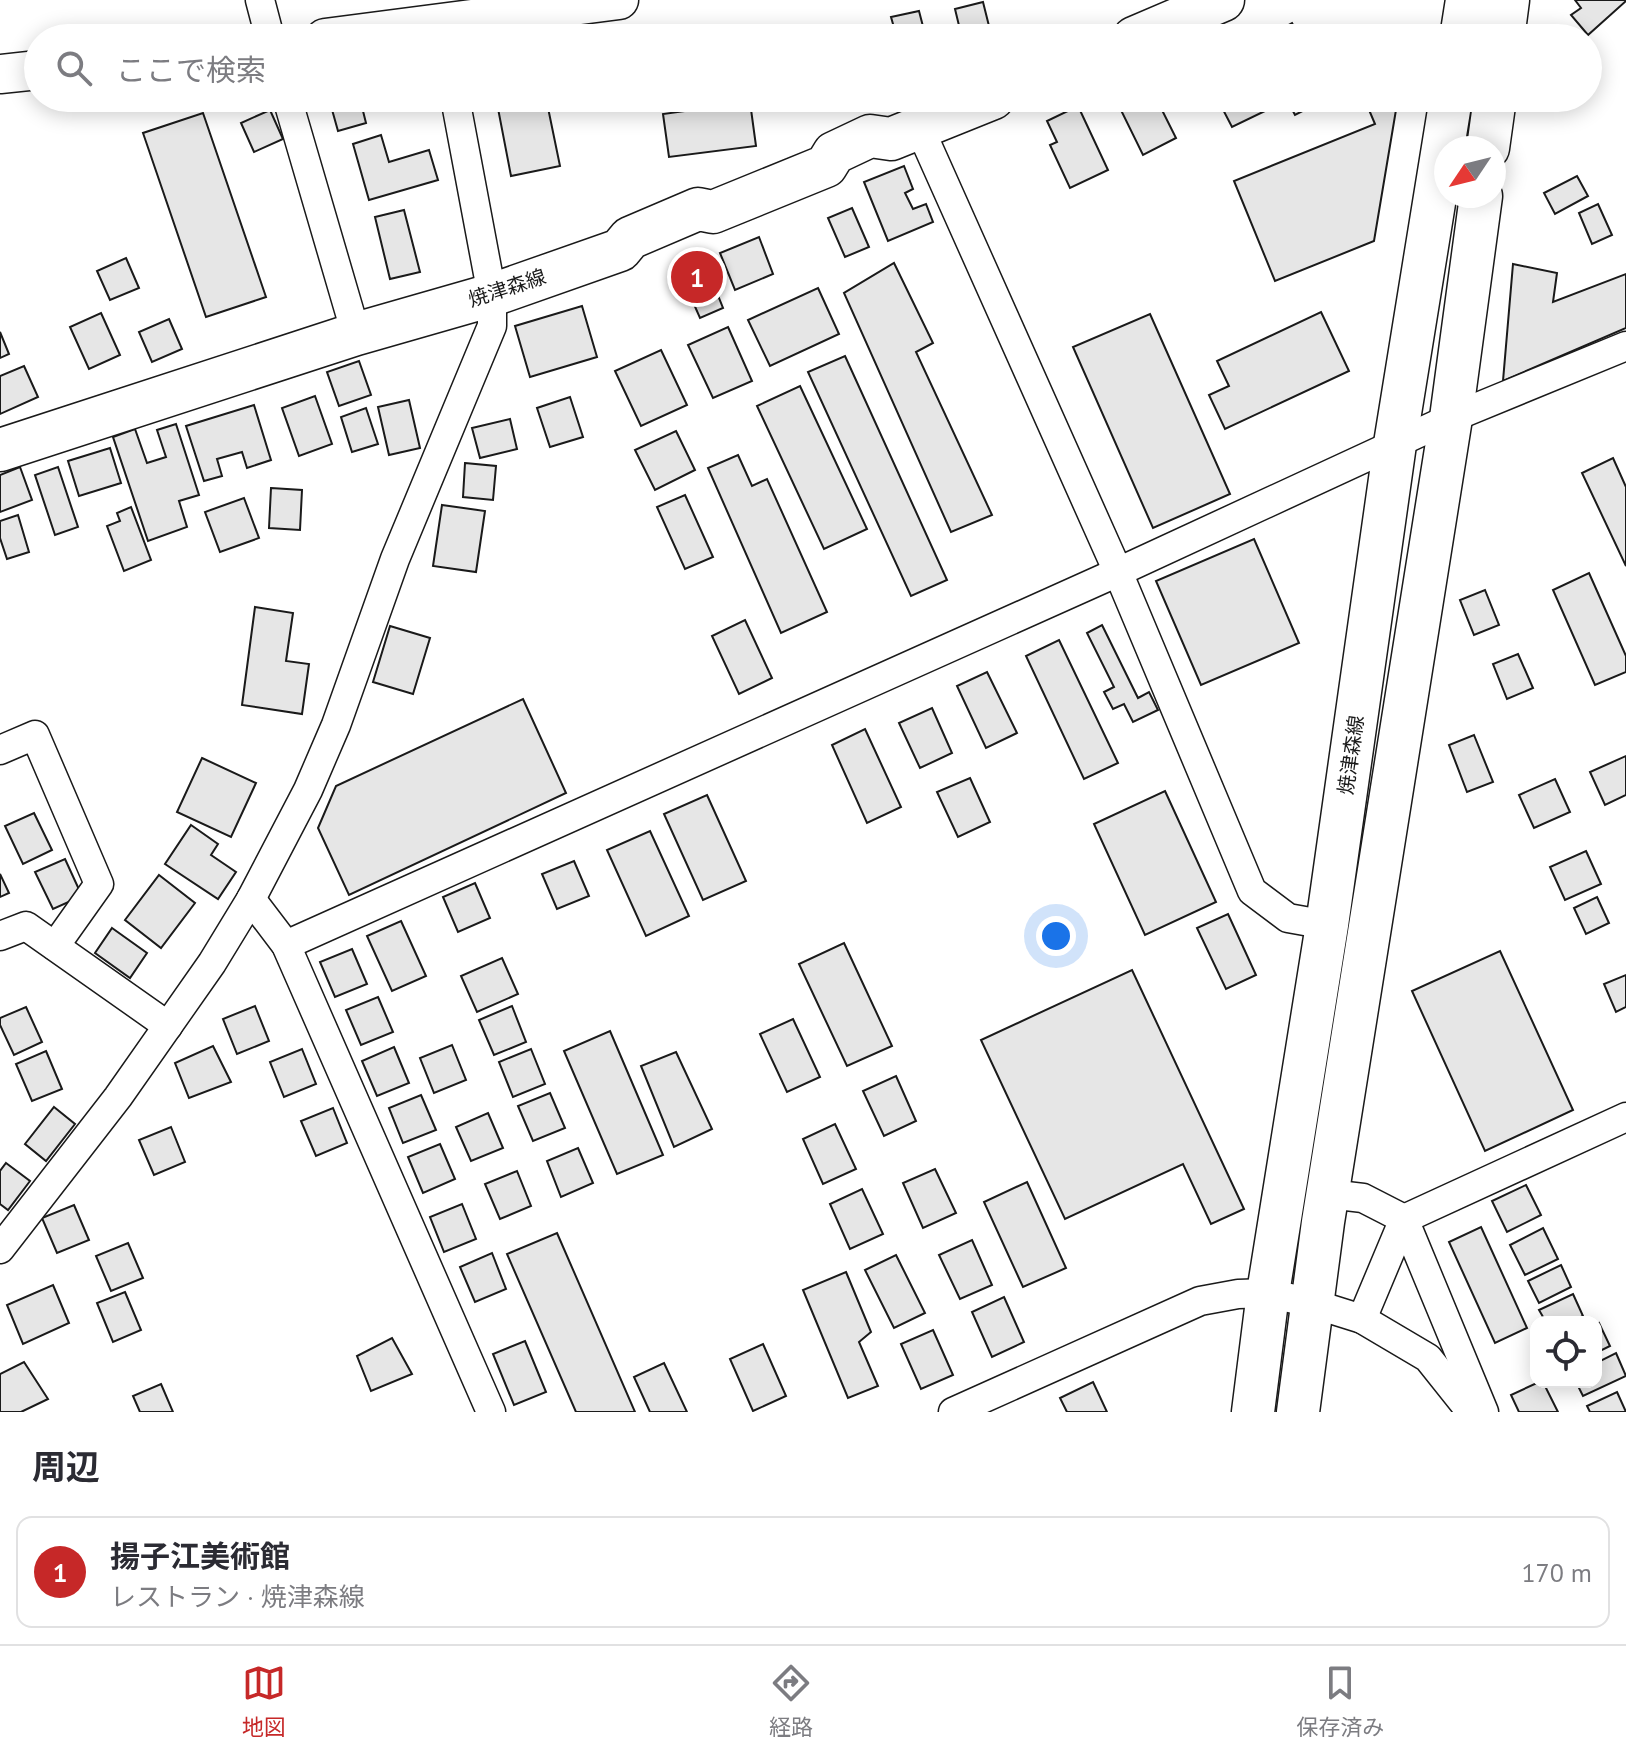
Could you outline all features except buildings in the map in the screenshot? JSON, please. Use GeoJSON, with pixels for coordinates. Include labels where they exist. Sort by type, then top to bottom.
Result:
{"type":"FeatureCollection","features":[{"type":"Feature","properties":{"kind":"main road"},"geometry":{"type":"LineString","coordinates":[[477,24],[619,0]]}},
{"type":"Feature","properties":{"kind":"main road"},"geometry":{"type":"LineString","coordinates":[[1167,24],[1223,0]]}},
{"type":"Feature","properties":{"kind":"main road"},"geometry":{"type":"LineString","coordinates":[[1463,24],[1467,0]]}},
{"type":"Feature","properties":{"kind":"main road"},"geometry":{"type":"LineString","coordinates":[[1505,24],[1508,0]]}},
{"type":"Feature","properties":{"kind":"main road"},"geometry":{"type":"LineString","coordinates":[[0,74],[24,71]]}},
{"type":"Feature","properties":{"kind":"main road","name":"焼津森線"},"geometry":{"type":"LineString","coordinates":[[0,450],[356,334],[492,295],[620,250],[630,238],[698,209],[713,212],[826,166],[834,153],[870,136],[891,139],[960,112]]}},
{"type":"Feature","properties":{"kind":"main road","name":"焼津森線"},"geometry":{"type":"LineString","coordinates":[[1253,1412],[1268,1293],[1327,925],[1395,444],[1449,112]]}},
{"type":"Feature","properties":{"kind":"main road"},"geometry":{"type":"LineString","coordinates":[[1490,136],[1493,112]]}},
{"type":"Feature","properties":{"kind":"main road"},"geometry":{"type":"LineString","coordinates":[[1298,1412],[1311,1303],[1451,418],[1479,208]]}},
{"type":"Feature","properties":{"kind":"street"},"geometry":{"type":"LineString","coordinates":[[260,0],[266,24]]}},
{"type":"Feature","properties":{"kind":"street"},"geometry":{"type":"LineString","coordinates":[[291,112],[356,334]]}},
{"type":"Feature","properties":{"kind":"street"},"geometry":{"type":"LineString","coordinates":[[0,1249],[118,1097],[212,963],[251,899],[308,790],[336,725],[395,559],[492,326],[492,295],[458,112]]}},
{"type":"Feature","properties":{"kind":"street"},"geometry":{"type":"LineString","coordinates":[[920,129],[1118,572],[1252,891],[1288,918],[1327,925]]}},
{"type":"Feature","properties":{"kind":"street"},"geometry":{"type":"LineString","coordinates":[[286,945],[1118,572],[1451,418],[1626,346]]}},
{"type":"Feature","properties":{"kind":"street"},"geometry":{"type":"LineString","coordinates":[[0,750],[35,735],[99,884],[55,946]]}},
{"type":"Feature","properties":{"kind":"street"},"geometry":{"type":"LineString","coordinates":[[251,899],[286,945],[491,1412]]}},
{"type":"Feature","properties":{"kind":"street"},"geometry":{"type":"LineString","coordinates":[[0,936],[26,926],[168,1026]]}},
{"type":"Feature","properties":{"kind":"street"},"geometry":{"type":"LineString","coordinates":[[1362,1319],[1404,1219],[1626,1117]]}},
{"type":"Feature","properties":{"kind":"street"},"geometry":{"type":"LineString","coordinates":[[1329,1194],[1363,1198],[1404,1219],[1484,1412]]}},
{"type":"Feature","properties":{"kind":"street"},"geometry":{"type":"LineString","coordinates":[[953,1412],[1200,1301],[1238,1294],[1268,1293],[1362,1319],[1428,1358],[1471,1412]]}},
{"type":"Feature","properties":{"kind":"place","name":"揚子江美術館"},"geometry":{"type":"Point","coordinates":[697,277]}}]}
